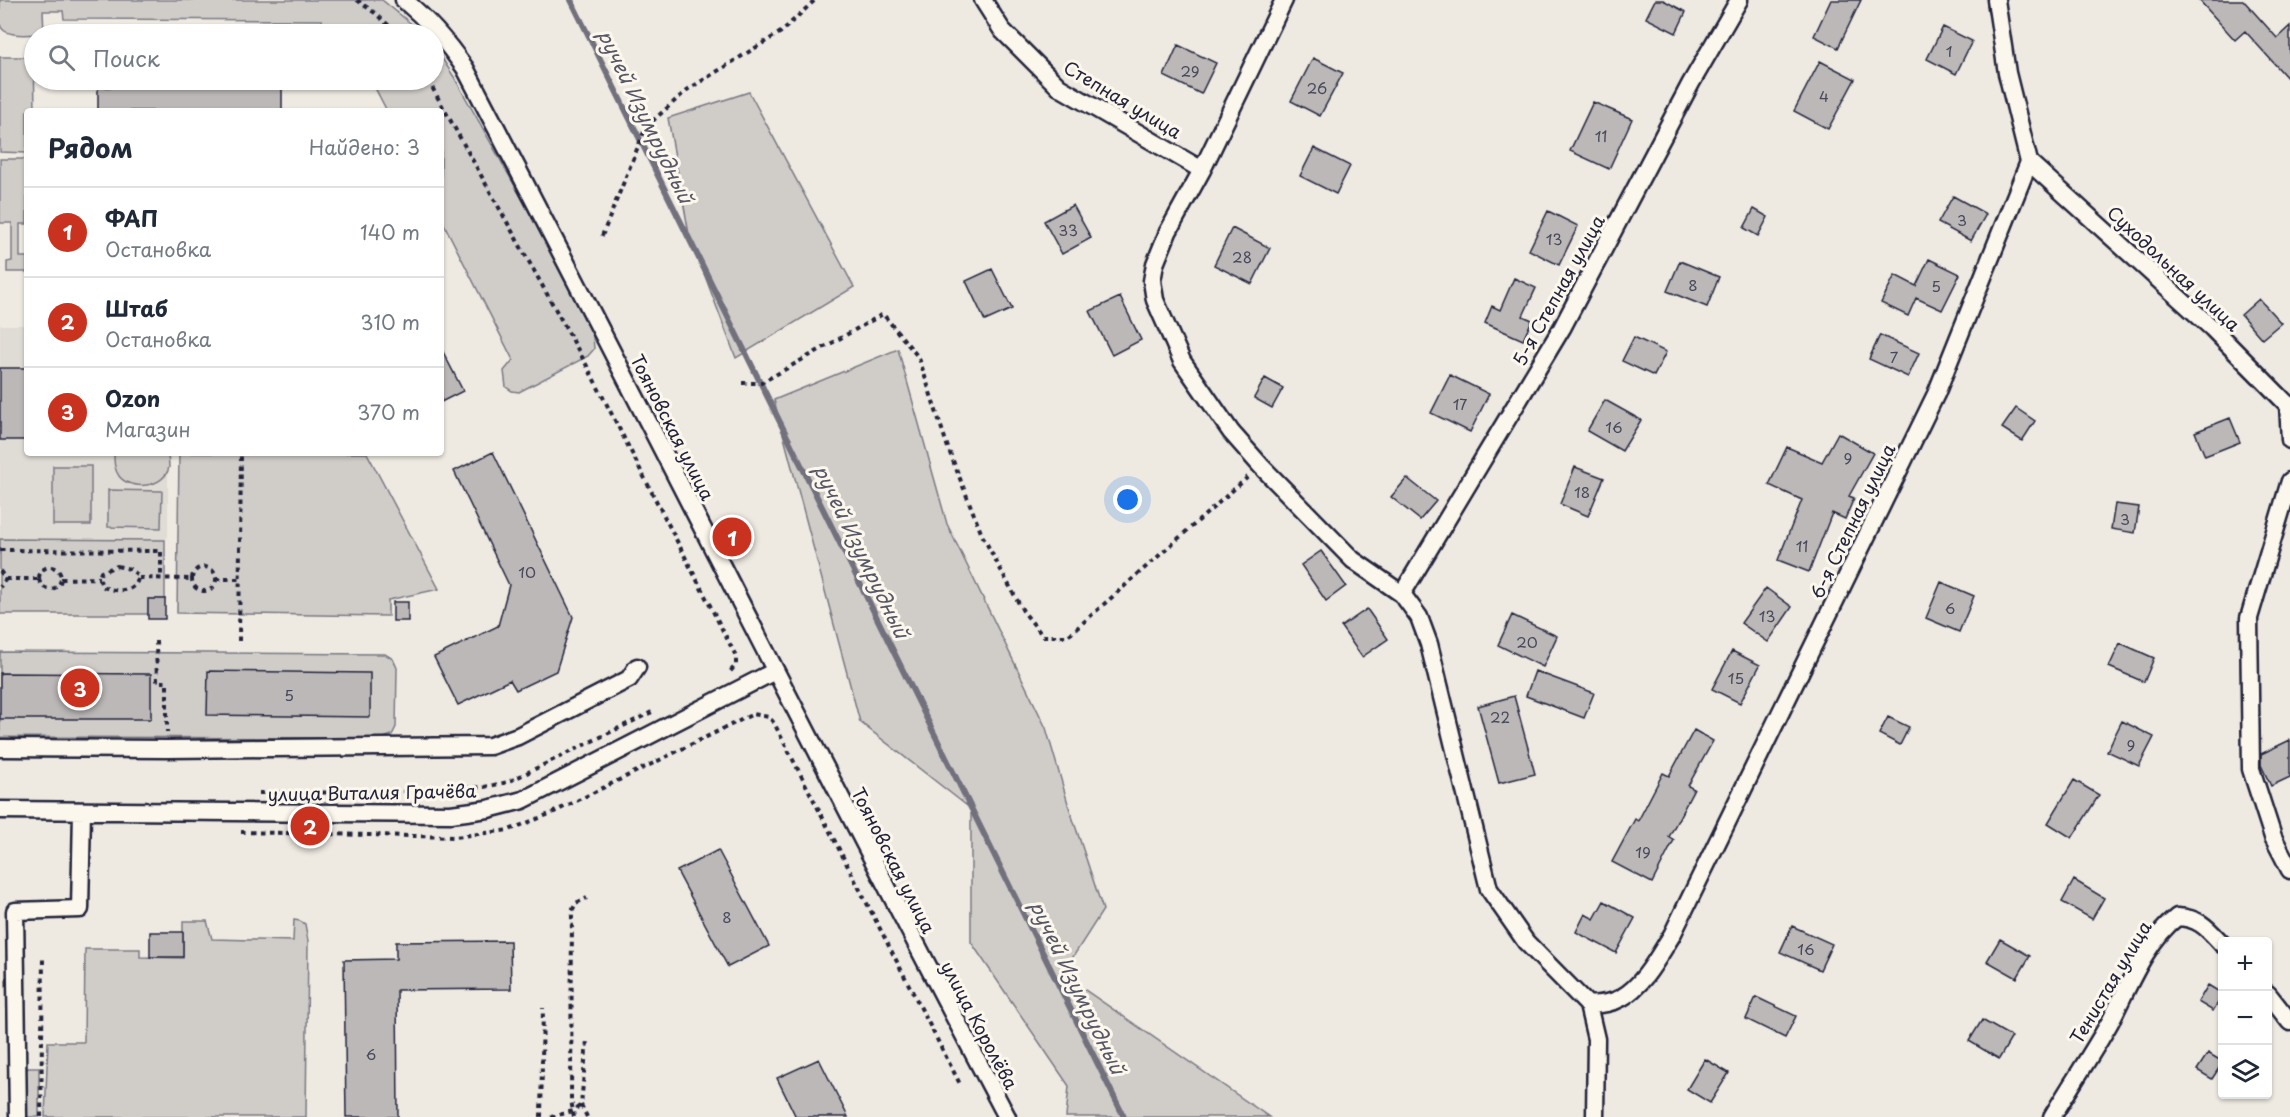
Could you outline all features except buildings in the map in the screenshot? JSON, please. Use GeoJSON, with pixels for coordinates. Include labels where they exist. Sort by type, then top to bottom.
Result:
{"type":"FeatureCollection","features":[{"type":"Feature","properties":{"kind":"street","name":"Тояновская улица"},"geometry":{"type":"LineString","coordinates":[[404,0],[431,24]]}},
{"type":"Feature","properties":{"kind":"street","name":"Степная улица"},"geometry":{"type":"LineString","coordinates":[[983,0],[1002,30],[1059,87],[1202,170]]}},
{"type":"Feature","properties":{"kind":"street"},"geometry":{"type":"LineString","coordinates":[[1284,0],[1202,170],[1168,232],[1155,264],[1152,280],[1155,300],[1182,361],[1231,432],[1353,560],[1402,594],[1419,617],[1430,644],[1489,889],[1526,942],[1588,1005],[1596,1039],[1595,1117]]}},
{"type":"Feature","properties":{"kind":"street","name":"5-я Степная улица"},"geometry":{"type":"LineString","coordinates":[[1402,594],[1562,328],[1691,83],[1739,0]]}},
{"type":"Feature","properties":{"kind":"street"},"geometry":{"type":"LineString","coordinates":[[1996,0],[2007,73],[2029,162]]}},
{"type":"Feature","properties":{"kind":"street","name":"Тояновская улица"},"geometry":{"type":"LineString","coordinates":[[444,38],[465,68],[614,352],[919,951]]}},
{"type":"Feature","properties":{"kind":"street","name":"Суходольная улица"},"geometry":{"type":"LineString","coordinates":[[2029,162],[2212,328],[2289,406]]}},
{"type":"Feature","properties":{"kind":"street","name":"6-я Степная улица"},"geometry":{"type":"LineString","coordinates":[[1588,1005],[1606,1004],[1621,998],[1647,974],[1672,935],[1936,394],[2029,162]]}},
{"type":"Feature","properties":{"kind":"street"},"geometry":{"type":"LineString","coordinates":[[2289,406],[2290,440]]}},
{"type":"Feature","properties":{"kind":"street"},"geometry":{"type":"LineString","coordinates":[[2290,481],[2249,618],[2251,769],[2273,837],[2290,870]]}},
{"type":"Feature","properties":{"kind":"street"},"geometry":{"type":"LineString","coordinates":[[0,748],[490,746],[518,736],[629,679],[637,667]]}},
{"type":"Feature","properties":{"kind":"street","name":"улица Виталия Грачёва"},"geometry":{"type":"LineString","coordinates":[[0,810],[452,814],[488,809],[523,800],[775,671]]}},
{"type":"Feature","properties":{"kind":"street"},"geometry":{"type":"LineString","coordinates":[[18,1117],[15,911],[80,909],[82,811]]}},
{"type":"Feature","properties":{"kind":"street","name":"Тенистая улица"},"geometry":{"type":"LineString","coordinates":[[2052,1117],[2164,927],[2177,917],[2188,918],[2199,921],[2218,939]]}},
{"type":"Feature","properties":{"kind":"street","name":"улица Королёва"},"geometry":{"type":"LineString","coordinates":[[919,951],[1007,1117]]}},
{"type":"Feature","properties":{"kind":"street"},"geometry":{"type":"LineString","coordinates":[[2272,999],[2290,1022]]}},
{"type":"Feature","properties":{"kind":"path"},"geometry":{"type":"LineString","coordinates":[[357,0],[387,24]]}},
{"type":"Feature","properties":{"kind":"path"},"geometry":{"type":"LineString","coordinates":[[602,236],[646,127],[687,90],[781,32],[815,0]]}},
{"type":"Feature","properties":{"kind":"path"},"geometry":{"type":"LineString","coordinates":[[434,90],[444,108]]}},
{"type":"Feature","properties":{"kind":"path"},"geometry":{"type":"LineString","coordinates":[[444,109],[587,366],[736,656],[736,665],[723,678]]}},
{"type":"Feature","properties":{"kind":"path"},"geometry":{"type":"LineString","coordinates":[[742,383],[761,383],[883,314],[919,358],[948,448],[982,535],[1023,611],[1043,636],[1068,636],[1261,466]]}},
{"type":"Feature","properties":{"kind":"path"},"geometry":{"type":"LineString","coordinates":[[239,641],[241,456]]}},
{"type":"Feature","properties":{"kind":"path"},"geometry":{"type":"LineString","coordinates":[[0,550],[161,550],[161,578]]}},
{"type":"Feature","properties":{"kind":"path"},"geometry":{"type":"LineString","coordinates":[[99,578],[105,570],[117,566],[130,568],[138,574],[139,578]]}},
{"type":"Feature","properties":{"kind":"path"},"geometry":{"type":"LineString","coordinates":[[202,567],[213,571],[216,579],[211,589],[204,591],[196,589],[192,579],[195,571],[202,567]]}},
{"type":"Feature","properties":{"kind":"path"},"geometry":{"type":"LineString","coordinates":[[50,568],[59,572],[60,579],[55,588],[48,589],[39,579],[44,570],[50,568]]}},
{"type":"Feature","properties":{"kind":"path"},"geometry":{"type":"LineString","coordinates":[[0,571],[6,579]]}},
{"type":"Feature","properties":{"kind":"path"},"geometry":{"type":"LineString","coordinates":[[99,578],[106,588],[117,591],[129,589],[139,578],[192,579]]}},
{"type":"Feature","properties":{"kind":"path"},"geometry":{"type":"LineString","coordinates":[[60,579],[99,578]]}},
{"type":"Feature","properties":{"kind":"path"},"geometry":{"type":"LineString","coordinates":[[6,579],[39,579]]}},
{"type":"Feature","properties":{"kind":"path"},"geometry":{"type":"LineString","coordinates":[[0,587],[6,579]]}},
{"type":"Feature","properties":{"kind":"path"},"geometry":{"type":"LineString","coordinates":[[216,579],[240,579]]}},
{"type":"Feature","properties":{"kind":"path"},"geometry":{"type":"LineString","coordinates":[[156,641],[157,682],[167,682],[167,749]]}},
{"type":"Feature","properties":{"kind":"path"},"geometry":{"type":"LineString","coordinates":[[248,793],[388,792],[484,787],[508,782],[661,708]]}},
{"type":"Feature","properties":{"kind":"path"},"geometry":{"type":"LineString","coordinates":[[744,719],[753,714],[761,714],[769,717],[774,723],[961,1086]]}},
{"type":"Feature","properties":{"kind":"path"},"geometry":{"type":"LineString","coordinates":[[574,1117],[572,911],[576,903],[587,898]]}},
{"type":"Feature","properties":{"kind":"path"},"geometry":{"type":"LineString","coordinates":[[41,1117],[43,959]]}},
{"type":"Feature","properties":{"kind":"path"},"geometry":{"type":"LineString","coordinates":[[541,1117],[543,1008]]}},
{"type":"Feature","properties":{"kind":"path"},"geometry":{"type":"LineString","coordinates":[[587,1040],[581,1105],[587,1117]]}},
{"type":"Feature","properties":{"kind":"path"},"geometry":{"type":"LineString","coordinates":[[551,1117],[573,1111],[581,1105]]}},
{"type":"Feature","properties":{"kind":"shaded area"},"geometry":{"type":"Polygon","coordinates":[[[0,0],[382,0],[412,24],[322,24],[322,20],[64,19],[63,11],[43,11],[44,24],[24,24],[24,35],[6,32],[0,24],[0,0]]]}},
{"type":"Feature","properties":{"kind":"shaded area"},"geometry":{"type":"Polygon","coordinates":[[[0,57],[24,57],[24,90],[35,90],[35,108],[24,108],[24,153],[0,152],[0,57]]]}},
{"type":"Feature","properties":{"kind":"shaded area"},"geometry":{"type":"Polygon","coordinates":[[[444,62],[592,324],[594,349],[588,356],[519,392],[506,387],[504,371],[513,360],[444,224],[444,108],[385,108],[376,90],[444,90],[444,62]]]}},
{"type":"Feature","properties":{"kind":"shaded area"},"geometry":{"type":"Polygon","coordinates":[[[749,92],[854,287],[736,358],[689,234],[668,118],[749,92]]]}},
{"type":"Feature","properties":{"kind":"shaded area"},"geometry":{"type":"Polygon","coordinates":[[[0,159],[24,159],[24,224],[20,224],[20,257],[24,257],[24,272],[7,272],[7,262],[12,261],[12,223],[0,223],[0,159]]]}},
{"type":"Feature","properties":{"kind":"shaded area"},"geometry":{"type":"Polygon","coordinates":[[[0,325],[24,325],[24,456],[168,456],[168,536],[165,540],[0,539],[0,325]]]}},
{"type":"Feature","properties":{"kind":"shaded area"},"geometry":{"type":"Polygon","coordinates":[[[898,349],[947,524],[1046,728],[1103,910],[1062,974],[1269,1117],[1066,1117],[1069,1086],[971,942],[971,809],[860,722],[774,400],[898,349]]]}},
{"type":"Feature","properties":{"kind":"shaded area"},"geometry":{"type":"Polygon","coordinates":[[[114,456],[168,456],[169,467],[161,479],[147,485],[139,485],[124,481],[117,473],[114,456]]]}},
{"type":"Feature","properties":{"kind":"shaded area"},"geometry":{"type":"Polygon","coordinates":[[[179,456],[369,456],[439,589],[388,600],[388,616],[177,613],[179,456]]]}},
{"type":"Feature","properties":{"kind":"shaded area"},"geometry":{"type":"Polygon","coordinates":[[[53,466],[91,466],[91,525],[53,525],[53,466]]]}},
{"type":"Feature","properties":{"kind":"shaded area"},"geometry":{"type":"Polygon","coordinates":[[[108,490],[162,491],[161,528],[108,527],[108,490]]]}},
{"type":"Feature","properties":{"kind":"shaded area"},"geometry":{"type":"Polygon","coordinates":[[[0,539],[165,540],[165,599],[148,599],[148,614],[0,614],[0,539]]]}},
{"type":"Feature","properties":{"kind":"shaded area"},"geometry":{"type":"Polygon","coordinates":[[[0,652],[385,654],[393,659],[397,668],[396,727],[392,735],[383,738],[0,737],[0,652]]]}},
{"type":"Feature","properties":{"kind":"shaded area"},"geometry":{"type":"Polygon","coordinates":[[[294,920],[305,924],[308,941],[306,1117],[45,1117],[48,1042],[84,1042],[85,949],[140,949],[140,957],[183,958],[183,921],[207,921],[212,939],[293,941],[294,920]]]}},
{"type":"Feature","properties":{"kind":"shaded area"},"geometry":{"type":"Polygon","coordinates":[[[28,1068],[39,1068],[39,1117],[24,1117],[24,1074],[28,1068]]]}},
{"type":"Feature","properties":{"kind":"waterway","name":"ручей Изумрудный"},"geometry":{"type":"LineString","coordinates":[[571,0],[1124,1117]]}},
{"type":"Feature","properties":{"kind":"place","name":"ФАП"},"geometry":{"type":"Point","coordinates":[732,537]}},
{"type":"Feature","properties":{"kind":"place","name":"Ozon"},"geometry":{"type":"Point","coordinates":[80,688]}},
{"type":"Feature","properties":{"kind":"place","name":"Штаб"},"geometry":{"type":"Point","coordinates":[310,826]}}]}
